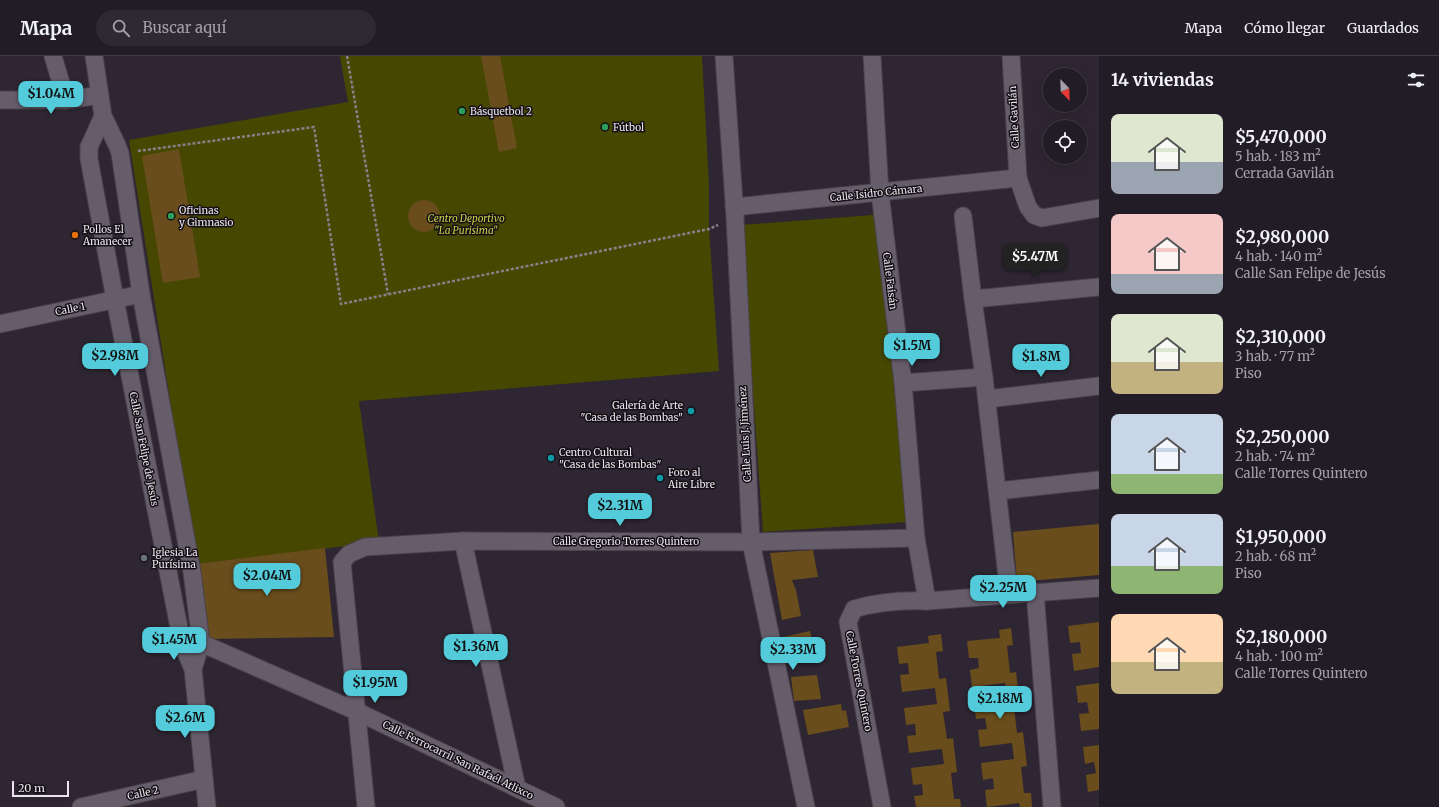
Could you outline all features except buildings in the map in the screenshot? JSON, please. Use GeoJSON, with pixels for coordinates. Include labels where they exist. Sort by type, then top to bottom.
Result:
{"type":"FeatureCollection","features":[{"type":"Feature","properties":{"kind":"street"},"geometry":{"type":"LineString","coordinates":[[53,56],[66,100]]}},
{"type":"Feature","properties":{"kind":"street"},"geometry":{"type":"LineString","coordinates":[[94,56],[103,116],[120,153],[141,294],[192,572],[201,643],[193,669],[207,807]]}},
{"type":"Feature","properties":{"kind":"street","name":"Calle Luis J. Jiménez"},"geometry":{"type":"LineString","coordinates":[[724,56],[734,212],[750,542],[806,807]]}},
{"type":"Feature","properties":{"kind":"street","name":"Calle Faisán"},"geometry":{"type":"LineString","coordinates":[[872,56],[880,193],[903,383],[916,538],[927,601]]}},
{"type":"Feature","properties":{"kind":"street","name":"Calle Gavilán"},"geometry":{"type":"LineString","coordinates":[[1011,56],[1018,178],[1028,207],[1034,215],[1042,218],[1099,208]]}},
{"type":"Feature","properties":{"kind":"street"},"geometry":{"type":"LineString","coordinates":[[0,100],[66,100],[100,95]]}},
{"type":"Feature","properties":{"kind":"street","name":"Calle San Felipe de Jesús"},"geometry":{"type":"LineString","coordinates":[[103,116],[89,147],[89,159],[114,299],[182,642],[193,669]]}},
{"type":"Feature","properties":{"kind":"street","name":"Calle Isidro Cámara"},"geometry":{"type":"LineString","coordinates":[[734,212],[880,193],[1018,178]]}},
{"type":"Feature","properties":{"kind":"street"},"geometry":{"type":"LineString","coordinates":[[963,216],[987,399],[1009,594]]}},
{"type":"Feature","properties":{"kind":"street"},"geometry":{"type":"LineString","coordinates":[[973,299],[1099,286]]}},
{"type":"Feature","properties":{"kind":"street","name":"Calle 1"},"geometry":{"type":"LineString","coordinates":[[0,324],[141,294]]}},
{"type":"Feature","properties":{"kind":"street"},"geometry":{"type":"LineString","coordinates":[[903,383],[984,376]]}},
{"type":"Feature","properties":{"kind":"street"},"geometry":{"type":"LineString","coordinates":[[987,399],[1099,386]]}},
{"type":"Feature","properties":{"kind":"street"},"geometry":{"type":"LineString","coordinates":[[998,491],[1099,480]]}},
{"type":"Feature","properties":{"kind":"street","name":"Calle Gregorio Torres Quintero"},"geometry":{"type":"LineString","coordinates":[[356,711],[342,562],[348,554],[365,547],[463,541],[750,542],[916,538]]}},
{"type":"Feature","properties":{"kind":"street"},"geometry":{"type":"LineString","coordinates":[[463,541],[517,788]]}},
{"type":"Feature","properties":{"kind":"street","name":"Calle Torres Quintero"},"geometry":{"type":"LineString","coordinates":[[882,807],[848,622],[854,610],[868,605],[907,600],[927,601],[1099,588]]}},
{"type":"Feature","properties":{"kind":"street"},"geometry":{"type":"LineString","coordinates":[[1035,592],[1052,807]]}},
{"type":"Feature","properties":{"kind":"street","name":"Calle Ferrocarril San Rafaél Atlixco"},"geometry":{"type":"LineString","coordinates":[[182,642],[201,643],[356,711],[556,807]]}},
{"type":"Feature","properties":{"kind":"street"},"geometry":{"type":"LineString","coordinates":[[356,711],[366,807]]}},
{"type":"Feature","properties":{"kind":"street","name":"Calle 2"},"geometry":{"type":"LineString","coordinates":[[81,807],[204,779]]}},
{"type":"Feature","properties":{"kind":"path"},"geometry":{"type":"LineString","coordinates":[[347,56],[388,294]]}},
{"type":"Feature","properties":{"kind":"path"},"geometry":{"type":"LineString","coordinates":[[120,153],[314,127],[341,304],[709,229],[734,212]]}},
{"type":"Feature","properties":{"kind":"green space","name":"Centro Deportivo \"La Purisima\""},"geometry":{"type":"Polygon","coordinates":[[[340,56],[702,56],[709,186],[709,229],[719,371],[359,401],[379,542],[196,564],[129,140],[348,102],[340,56]]]}},
{"type":"Feature","properties":{"kind":"green space"},"geometry":{"type":"Polygon","coordinates":[[[886,214],[907,522],[763,532],[741,225],[886,214]]]}},
{"type":"Feature","properties":{"kind":"place","name":"Básquetbol 2"},"geometry":{"type":"Point","coordinates":[462,111]}},
{"type":"Feature","properties":{"kind":"place","name":"Fútbol"},"geometry":{"type":"Point","coordinates":[605,127]}},
{"type":"Feature","properties":{"kind":"place","name":"Oficinas y Gimnasio"},"geometry":{"type":"Point","coordinates":[171,216]}},
{"type":"Feature","properties":{"kind":"place","name":"Pollos El Amanecer"},"geometry":{"type":"Point","coordinates":[75,235]}},
{"type":"Feature","properties":{"kind":"place","name":"Galería de Arte \"Casa de las Bombas\""},"geometry":{"type":"Point","coordinates":[691,411]}},
{"type":"Feature","properties":{"kind":"place","name":"Centro Cultural \"Casa de las Bombas\""},"geometry":{"type":"Point","coordinates":[551,458]}},
{"type":"Feature","properties":{"kind":"place","name":"Foro al Aire Libre"},"geometry":{"type":"Point","coordinates":[660,478]}},
{"type":"Feature","properties":{"kind":"place","name":"Iglesia La Purísima"},"geometry":{"type":"Point","coordinates":[144,558]}}]}
